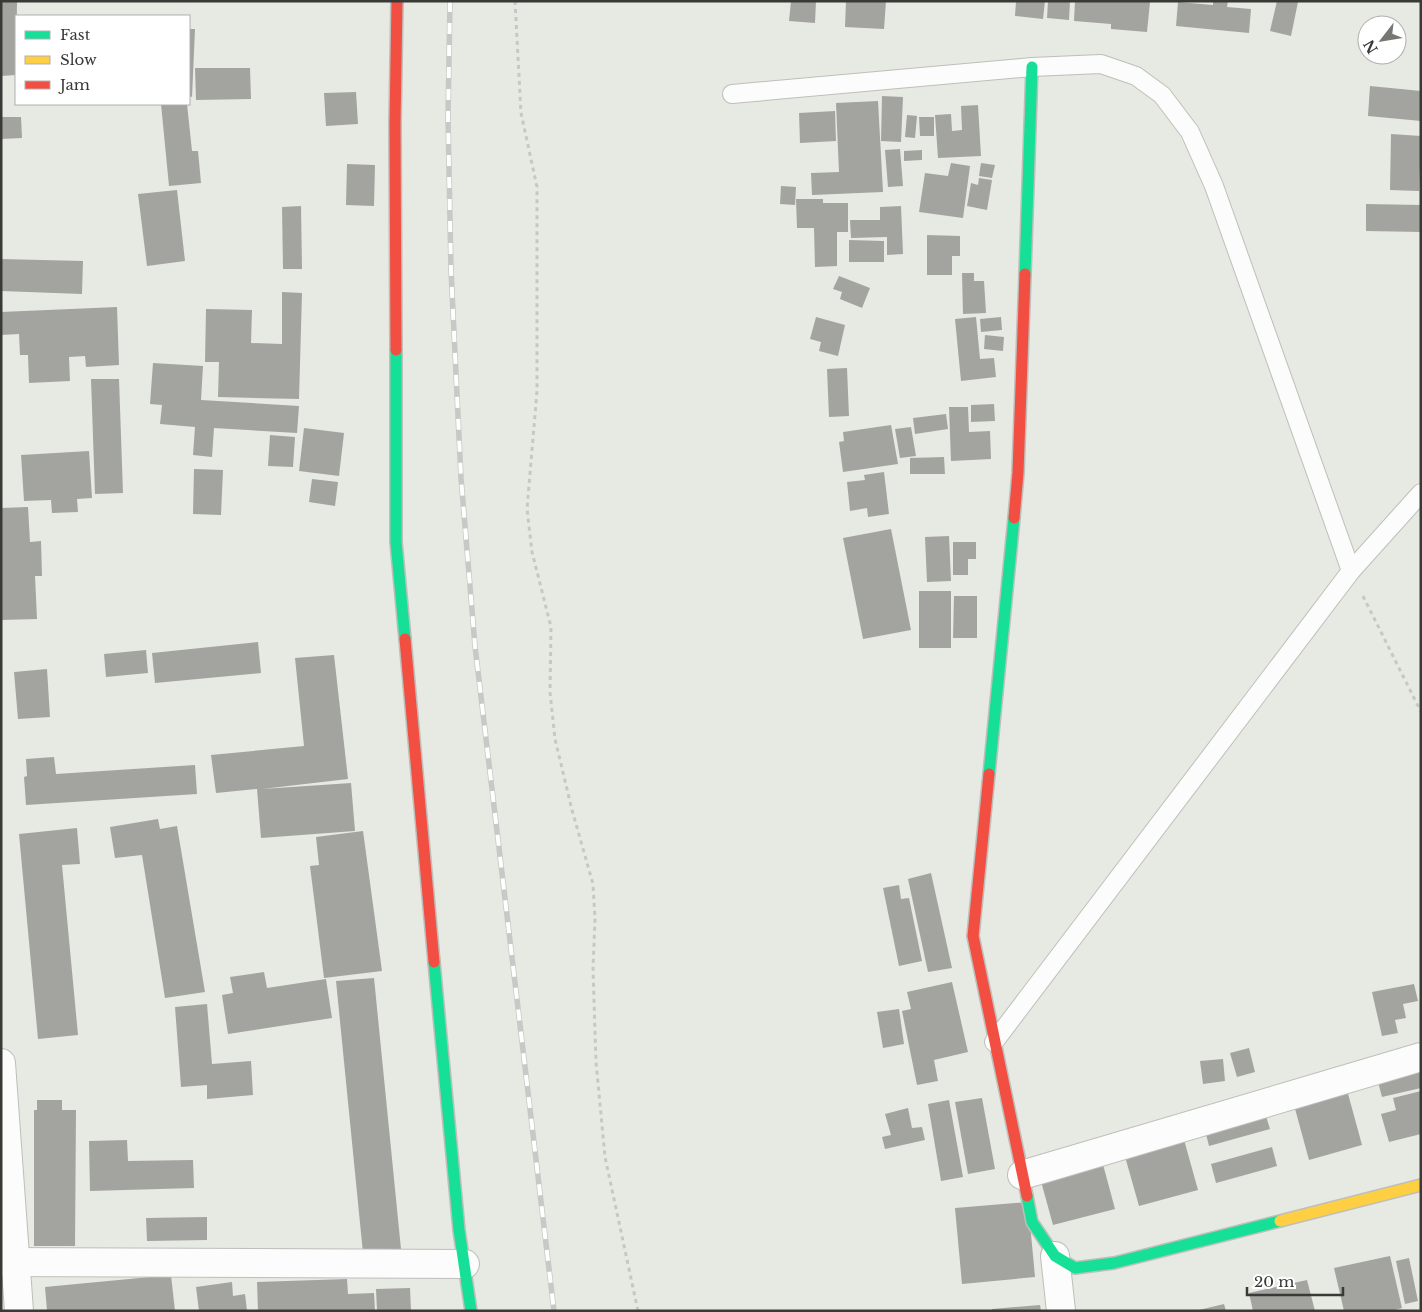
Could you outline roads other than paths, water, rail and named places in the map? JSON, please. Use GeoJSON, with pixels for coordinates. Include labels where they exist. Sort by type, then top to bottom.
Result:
{"type":"FeatureCollection","features":[{"type":"Feature","properties":{"kind":"street"},"geometry":{"type":"LineString","coordinates":[[396,1],[396,542],[459,1230],[471,1311]]}},
{"type":"Feature","properties":{"kind":"street"},"geometry":{"type":"LineString","coordinates":[[1032,67],[1018,473],[973,936],[1032,1222],[1055,1256],[1075,1268],[1114,1263],[1421,1185]]}},
{"type":"Feature","properties":{"kind":"street"},"geometry":{"type":"LineString","coordinates":[[1022,1175],[1421,1057]]}},
{"type":"Feature","properties":{"kind":"street"},"geometry":{"type":"LineString","coordinates":[[1,1063],[8,1263],[19,1311]]}},
{"type":"Feature","properties":{"kind":"street"},"geometry":{"type":"LineString","coordinates":[[1055,1256],[1061,1311]]}},
{"type":"Feature","properties":{"kind":"street"},"geometry":{"type":"LineString","coordinates":[[8,1263],[465,1264]]}},
{"type":"Feature","properties":{"kind":"lane"},"geometry":{"type":"LineString","coordinates":[[732,94],[1032,67],[1101,64],[1136,76],[1162,96],[1190,132],[1214,186],[1350,571]]}},
{"type":"Feature","properties":{"kind":"lane"},"geometry":{"type":"LineString","coordinates":[[994,1042],[1350,571],[1421,493]]}},
{"type":"Feature","properties":{"kind":"railway"},"geometry":{"type":"LineString","coordinates":[[450,1],[448,118],[451,270],[461,478],[475,646],[554,1311]]}}]}
